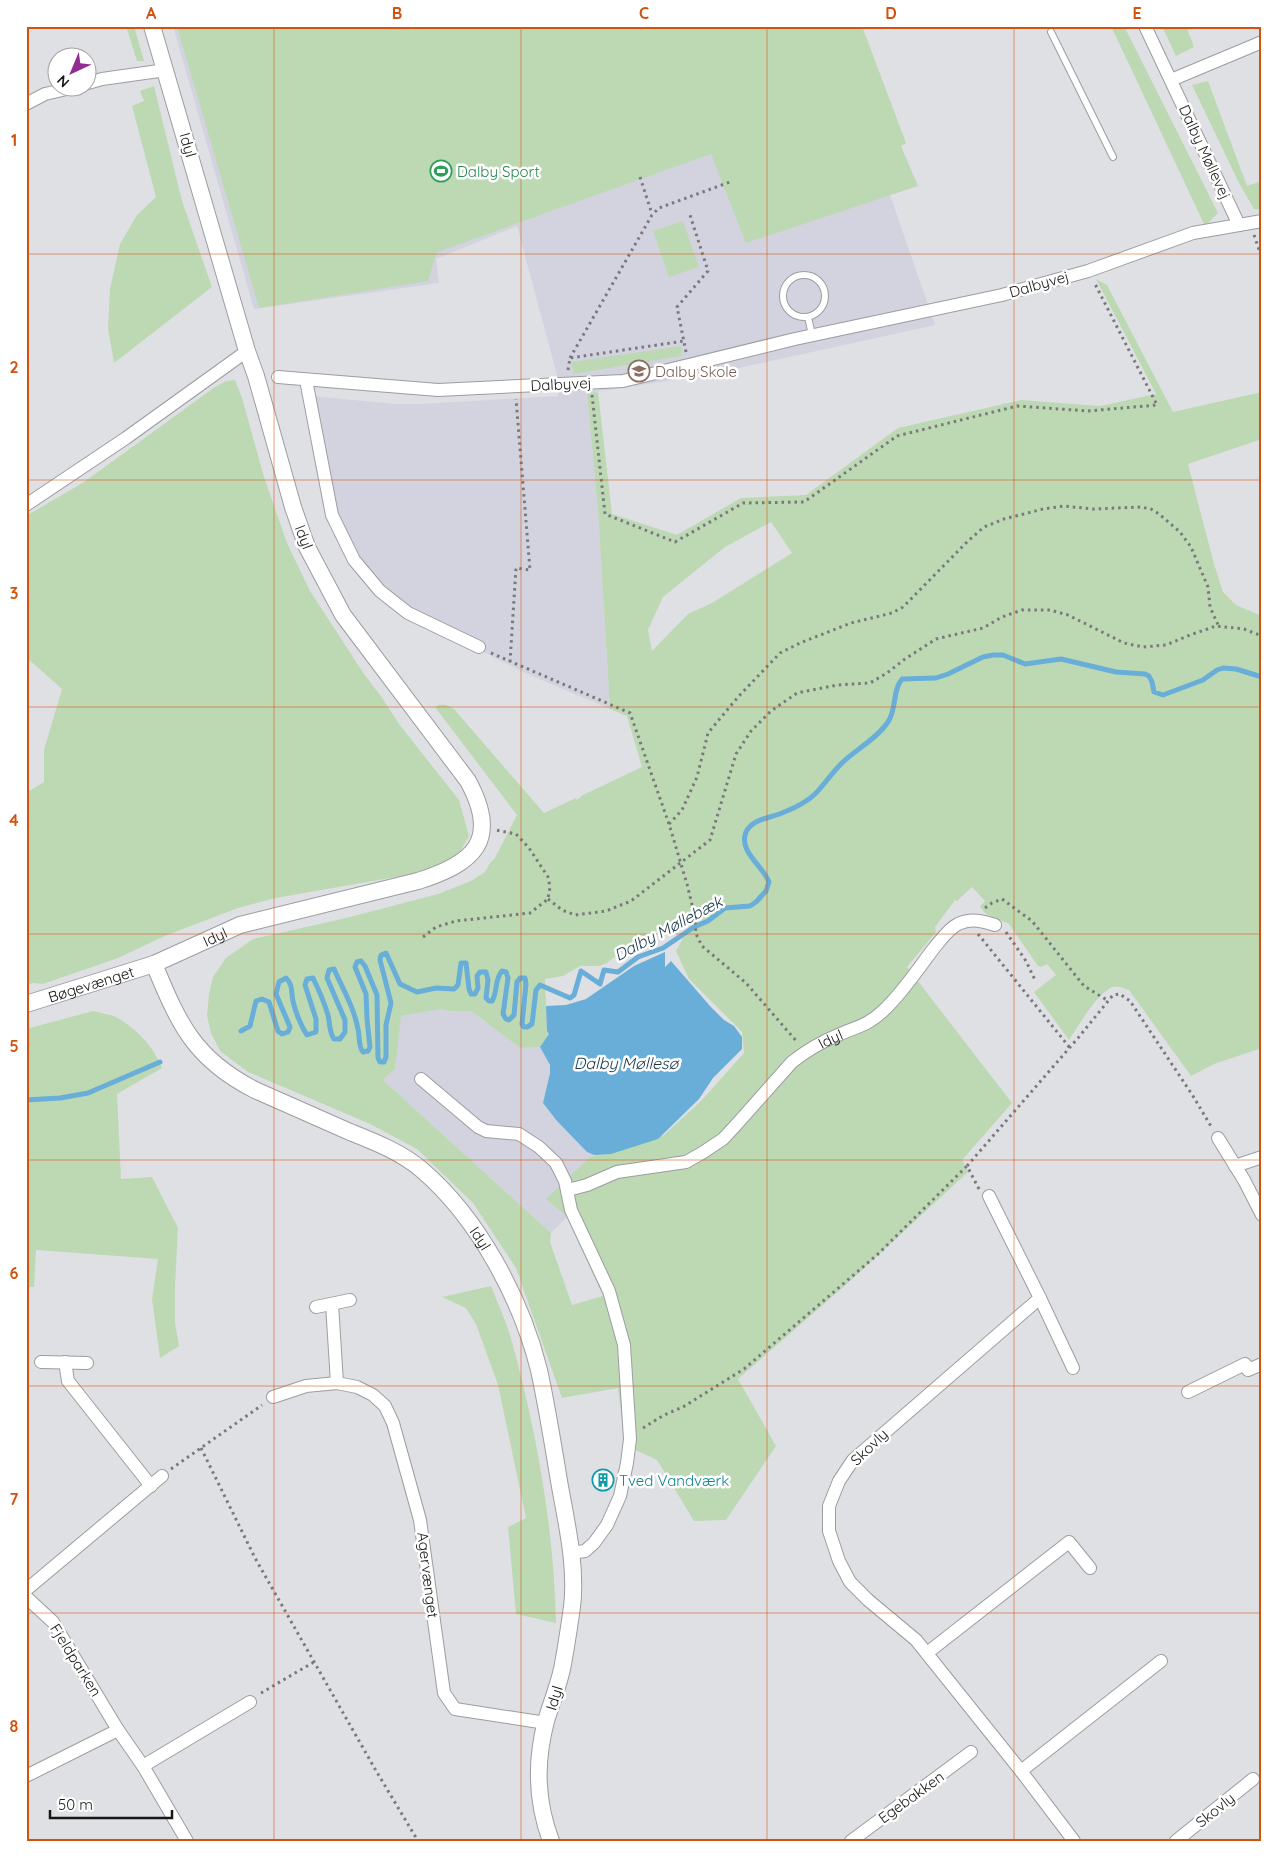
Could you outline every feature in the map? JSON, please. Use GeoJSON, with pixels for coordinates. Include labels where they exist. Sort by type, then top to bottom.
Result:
{"type":"FeatureCollection","features":[{"type":"Feature","properties":{"kind":"street","name":"Idyl"},"geometry":{"type":"LineString","coordinates":[[152,26],[293,507],[307,547],[343,615],[468,781],[483,814],[483,827],[474,852],[463,862],[446,872],[418,881],[240,926],[154,964],[170,1003],[186,1032],[216,1066],[233,1079],[391,1150],[420,1168],[443,1190],[469,1222],[502,1274],[520,1313],[538,1369],[571,1553],[572,1604],[562,1671],[546,1723],[539,1766],[538,1789],[542,1818],[551,1841]]}},
{"type":"Feature","properties":{"kind":"street","name":"Dalby Møllevej"},"geometry":{"type":"LineString","coordinates":[[1145,26],[1171,80],[1250,223]]}},
{"type":"Feature","properties":{"kind":"street"},"geometry":{"type":"LineString","coordinates":[[1171,80],[1262,42]]}},
{"type":"Feature","properties":{"kind":"street"},"geometry":{"type":"LineString","coordinates":[[98,81],[166,70]]}},
{"type":"Feature","properties":{"kind":"street"},"geometry":{"type":"LineString","coordinates":[[26,104],[48,93]]}},
{"type":"Feature","properties":{"kind":"street","name":"Dalbyvej"},"geometry":{"type":"LineString","coordinates":[[278,376],[306,380],[438,390],[623,381],[812,335],[1002,295],[1088,270],[1193,234],[1250,223]]}},
{"type":"Feature","properties":{"kind":"street"},"geometry":{"type":"LineString","coordinates":[[26,505],[126,438],[247,351]]}},
{"type":"Feature","properties":{"kind":"street"},"geometry":{"type":"LineString","coordinates":[[306,380],[332,515],[354,560],[380,590],[408,613],[479,647]]}},
{"type":"Feature","properties":{"kind":"street"},"geometry":{"type":"LineString","coordinates":[[968,922],[979,920],[995,925]]}},
{"type":"Feature","properties":{"kind":"street","name":"Idyl"},"geometry":{"type":"LineString","coordinates":[[568,1190],[586,1185],[617,1172],[686,1162],[702,1153],[729,1132],[792,1062],[804,1052],[839,1034],[863,1026],[884,1011],[946,934],[958,924],[968,922]]}},
{"type":"Feature","properties":{"kind":"street","name":"Bøgevænget"},"geometry":{"type":"LineString","coordinates":[[26,1004],[154,964]]}},
{"type":"Feature","properties":{"kind":"street"},"geometry":{"type":"LineString","coordinates":[[422,1079],[478,1128],[486,1131],[520,1134],[539,1147],[556,1163],[568,1190],[570,1210],[610,1291],[624,1345],[630,1439],[627,1463],[620,1496],[607,1525],[594,1543],[585,1550],[571,1553]]}},
{"type":"Feature","properties":{"kind":"street"},"geometry":{"type":"LineString","coordinates":[[1218,1138],[1262,1215]]}},
{"type":"Feature","properties":{"kind":"street"},"geometry":{"type":"LineString","coordinates":[[1235,1166],[1262,1156]]}},
{"type":"Feature","properties":{"kind":"street"},"geometry":{"type":"LineString","coordinates":[[989,1196],[1073,1368]]}},
{"type":"Feature","properties":{"kind":"street","name":"Skovly"},"geometry":{"type":"LineString","coordinates":[[1040,1298],[853,1460],[839,1481],[829,1506],[829,1531],[839,1561],[850,1582],[868,1600],[916,1640],[1021,1771],[1074,1841]]}},
{"type":"Feature","properties":{"kind":"street"},"geometry":{"type":"LineString","coordinates":[[316,1307],[350,1300]]}},
{"type":"Feature","properties":{"kind":"street"},"geometry":{"type":"LineString","coordinates":[[332,1304],[337,1383]]}},
{"type":"Feature","properties":{"kind":"street"},"geometry":{"type":"LineString","coordinates":[[41,1362],[86,1363]]}},
{"type":"Feature","properties":{"kind":"street"},"geometry":{"type":"LineString","coordinates":[[65,1362],[68,1381],[151,1486]]}},
{"type":"Feature","properties":{"kind":"street"},"geometry":{"type":"LineString","coordinates":[[1188,1392],[1245,1364],[1248,1370],[1262,1364]]}},
{"type":"Feature","properties":{"kind":"street","name":"Agervænget"},"geometry":{"type":"LineString","coordinates":[[273,1398],[306,1386],[337,1383],[357,1387],[373,1395],[386,1406],[393,1423],[420,1520],[444,1693],[455,1709],[546,1723]]}},
{"type":"Feature","properties":{"kind":"street"},"geometry":{"type":"LineString","coordinates":[[26,1590],[162,1476]]}},
{"type":"Feature","properties":{"kind":"street"},"geometry":{"type":"LineString","coordinates":[[927,1654],[1068,1542],[1090,1568]]}},
{"type":"Feature","properties":{"kind":"street","name":"Fjeldparken"},"geometry":{"type":"LineString","coordinates":[[26,1597],[53,1622],[118,1730],[144,1766],[187,1841]]}},
{"type":"Feature","properties":{"kind":"street"},"geometry":{"type":"LineString","coordinates":[[1021,1771],[1161,1661]]}},
{"type":"Feature","properties":{"kind":"street"},"geometry":{"type":"LineString","coordinates":[[144,1766],[250,1702]]}},
{"type":"Feature","properties":{"kind":"street"},"geometry":{"type":"LineString","coordinates":[[26,1776],[118,1730]]}},
{"type":"Feature","properties":{"kind":"street","name":"Egebakken"},"geometry":{"type":"LineString","coordinates":[[851,1841],[971,1752]]}},
{"type":"Feature","properties":{"kind":"street","name":"Skovly"},"geometry":{"type":"LineString","coordinates":[[1176,1841],[1253,1779]]}},
{"type":"Feature","properties":{"kind":"lane"},"geometry":{"type":"LineString","coordinates":[[1051,32],[1112,157]]}},
{"type":"Feature","properties":{"kind":"lane"},"geometry":{"type":"LineString","coordinates":[[799,276],[809,276],[817,280],[824,293],[822,306],[808,317],[791,313],[783,300],[783,293],[787,284],[799,276]]}},
{"type":"Feature","properties":{"kind":"lane"},"geometry":{"type":"LineString","coordinates":[[808,317],[812,335]]}},
{"type":"Feature","properties":{"kind":"path"},"geometry":{"type":"LineString","coordinates":[[640,177],[652,215]]}},
{"type":"Feature","properties":{"kind":"path"},"geometry":{"type":"LineString","coordinates":[[568,384],[570,358],[652,215],[659,208],[730,182]]}},
{"type":"Feature","properties":{"kind":"path"},"geometry":{"type":"LineString","coordinates":[[689,364],[677,307],[708,271],[690,215]]}},
{"type":"Feature","properties":{"kind":"path"},"geometry":{"type":"LineString","coordinates":[[1250,223],[1262,258]]}},
{"type":"Feature","properties":{"kind":"path"},"geometry":{"type":"LineString","coordinates":[[591,382],[605,514],[675,542],[743,502],[804,502],[897,436],[1017,406],[1088,411],[1158,405],[1088,270]]}},
{"type":"Feature","properties":{"kind":"path"},"geometry":{"type":"LineString","coordinates":[[570,358],[684,341]]}},
{"type":"Feature","properties":{"kind":"path"},"geometry":{"type":"LineString","coordinates":[[510,662],[516,568],[530,570],[515,386]]}},
{"type":"Feature","properties":{"kind":"path"},"geometry":{"type":"LineString","coordinates":[[548,899],[562,910],[575,915],[606,911],[631,901],[710,840],[736,754],[751,731],[771,711],[797,693],[837,685],[870,683],[888,673],[905,659],[936,639],[983,628],[1002,617],[1022,610],[1050,610],[1068,615],[1124,643],[1143,647],[1166,645],[1216,626],[1220,627],[1210,607],[1208,587],[1191,547],[1180,532],[1160,514],[1151,509],[1141,507],[1093,509],[1064,506],[1042,509],[1004,519],[984,527],[903,608],[892,613],[851,623],[780,653],[738,697],[708,733],[698,777],[682,810],[668,824]]}},
{"type":"Feature","properties":{"kind":"path"},"geometry":{"type":"LineString","coordinates":[[1216,626],[1244,629],[1262,636]]}},
{"type":"Feature","properties":{"kind":"path"},"geometry":{"type":"LineString","coordinates":[[479,647],[630,713],[687,884],[695,917],[696,934],[702,946],[746,983],[804,1052]]}},
{"type":"Feature","properties":{"kind":"path"},"geometry":{"type":"LineString","coordinates":[[423,937],[436,927],[456,922],[530,914],[548,899],[550,887],[548,877],[529,848],[516,834],[483,827]]}},
{"type":"Feature","properties":{"kind":"path"},"geometry":{"type":"LineString","coordinates":[[1070,1048],[968,922],[992,903],[1002,899],[1032,921],[1084,986],[1107,1000]]}},
{"type":"Feature","properties":{"kind":"path"},"geometry":{"type":"LineString","coordinates":[[995,925],[1006,932],[1026,961],[1035,980]]}},
{"type":"Feature","properties":{"kind":"path"},"geometry":{"type":"LineString","coordinates":[[630,1439],[636,1437],[644,1425],[684,1407],[752,1363],[878,1254],[967,1166],[1070,1048],[1107,1000],[1113,995],[1120,994],[1130,1001],[1193,1096],[1218,1138]]}},
{"type":"Feature","properties":{"kind":"path"},"geometry":{"type":"LineString","coordinates":[[967,1166],[982,1194],[989,1196]]}},
{"type":"Feature","properties":{"kind":"path"},"geometry":{"type":"LineString","coordinates":[[162,1476],[273,1398]]}},
{"type":"Feature","properties":{"kind":"path"},"geometry":{"type":"LineString","coordinates":[[201,1448],[255,1558],[418,1841]]}},
{"type":"Feature","properties":{"kind":"path"},"geometry":{"type":"LineString","coordinates":[[250,1702],[253,1698],[314,1662]]}},
{"type":"Feature","properties":{"kind":"shaded area","name":"Dalby Skole"},"geometry":{"type":"Polygon","coordinates":[[[173,26],[826,26],[890,195],[935,325],[694,377],[587,393],[598,510],[610,709],[523,672],[493,657],[417,613],[377,585],[362,564],[337,515],[311,396],[396,404],[422,404],[558,396],[557,375],[517,226],[436,259],[439,283],[254,309],[173,26]]]}},
{"type":"Feature","properties":{"kind":"shaded area"},"geometry":{"type":"Polygon","coordinates":[[[441,1009],[471,1011],[520,1048],[540,1047],[550,1065],[543,1103],[557,1121],[587,1152],[594,1155],[546,1199],[567,1217],[551,1233],[383,1080],[395,1069],[400,1016],[441,1009]]]}},
{"type":"Feature","properties":{"kind":"green space"},"geometry":{"type":"Polygon","coordinates":[[[126,26],[134,26],[144,61],[137,61],[126,26]]]}},
{"type":"Feature","properties":{"kind":"green space","name":"Dalby Sport"},"geometry":{"type":"Polygon","coordinates":[[[177,26],[862,26],[906,143],[901,146],[918,186],[746,243],[711,154],[437,252],[428,281],[259,308],[177,26]]]}},
{"type":"Feature","properties":{"kind":"green space"},"geometry":{"type":"Polygon","coordinates":[[[1111,26],[1124,26],[1218,213],[1205,226],[1111,26]]]}},
{"type":"Feature","properties":{"kind":"green space"},"geometry":{"type":"Polygon","coordinates":[[[1162,26],[1186,26],[1194,47],[1176,56],[1162,26]]]}},
{"type":"Feature","properties":{"kind":"green space"},"geometry":{"type":"Polygon","coordinates":[[[1208,81],[1247,186],[1262,181],[1262,210],[1254,209],[1239,183],[1192,85],[1208,81]]]}},
{"type":"Feature","properties":{"kind":"green space"},"geometry":{"type":"Polygon","coordinates":[[[154,86],[182,201],[212,287],[114,363],[108,328],[110,289],[120,244],[137,215],[156,197],[132,106],[144,101],[140,91],[154,86]]]}},
{"type":"Feature","properties":{"kind":"green space"},"geometry":{"type":"Polygon","coordinates":[[[683,221],[699,267],[669,277],[653,231],[683,221]]]}},
{"type":"Feature","properties":{"kind":"green space"},"geometry":{"type":"Polygon","coordinates":[[[1096,279],[1107,285],[1173,412],[1262,392],[1262,439],[1188,464],[1223,592],[1236,605],[1262,616],[1262,1048],[1214,1064],[1191,1076],[1129,990],[1117,987],[1107,990],[1101,995],[1069,1040],[1034,992],[1056,975],[1047,964],[1041,967],[1038,966],[1009,924],[986,914],[980,907],[985,901],[972,887],[957,901],[955,900],[935,927],[936,932],[907,967],[1012,1103],[962,1160],[968,1172],[848,1283],[738,1379],[776,1446],[726,1520],[694,1521],[657,1460],[625,1445],[618,1388],[562,1398],[516,1268],[473,1203],[417,1149],[370,1124],[248,1072],[220,1051],[211,1033],[207,1016],[213,977],[226,958],[253,939],[346,918],[438,894],[471,881],[485,872],[495,858],[517,815],[435,707],[438,705],[449,706],[454,709],[544,813],[576,798],[577,800],[583,795],[642,767],[627,716],[610,709],[598,510],[587,393],[598,392],[612,514],[677,535],[741,498],[806,495],[898,428],[1021,400],[1100,406],[1156,394],[1096,279]],[[771,522],[725,547],[663,597],[648,630],[652,651],[688,614],[712,603],[792,553],[771,522]],[[692,921],[655,931],[637,940],[607,963],[599,966],[580,966],[563,976],[545,979],[547,1031],[549,1034],[540,1047],[520,1048],[471,1011],[441,1009],[401,1016],[395,1069],[383,1080],[551,1233],[550,1242],[572,1305],[603,1296],[567,1217],[546,1199],[590,1157],[664,1135],[702,1100],[744,1053],[742,1032],[689,979],[676,951],[692,921]]]}},
{"type":"Feature","properties":{"kind":"green space"},"geometry":{"type":"Polygon","coordinates":[[[681,346],[682,356],[573,374],[572,362],[681,346]]]}},
{"type":"Feature","properties":{"kind":"green space"},"geometry":{"type":"Polygon","coordinates":[[[235,380],[242,398],[264,477],[287,543],[310,591],[399,724],[459,800],[469,836],[461,850],[449,861],[424,872],[276,898],[238,908],[167,935],[118,958],[43,984],[33,983],[26,985],[26,793],[44,782],[44,750],[62,689],[26,657],[26,516],[84,482],[215,387],[226,381],[235,380]]]}},
{"type":"Feature","properties":{"kind":"green space"},"geometry":{"type":"Polygon","coordinates":[[[93,1011],[116,1017],[130,1027],[144,1039],[159,1060],[162,1068],[117,1094],[121,1179],[152,1177],[178,1228],[175,1323],[179,1346],[160,1358],[152,1299],[158,1259],[36,1250],[34,1287],[26,1287],[26,1029],[93,1011]]]}},
{"type":"Feature","properties":{"kind":"green space"},"geometry":{"type":"Polygon","coordinates":[[[491,1286],[512,1342],[529,1411],[543,1481],[552,1552],[556,1623],[516,1614],[508,1527],[526,1518],[498,1385],[476,1324],[466,1308],[442,1297],[491,1286]]]}},
{"type":"Feature","properties":{"kind":"water","name":"Dalby Møllesø"},"geometry":{"type":"Polygon","coordinates":[[[665,952],[665,967],[671,961],[710,1006],[724,1020],[734,1026],[742,1037],[742,1049],[713,1078],[699,1099],[658,1139],[611,1154],[594,1155],[587,1152],[557,1121],[543,1103],[550,1073],[550,1065],[540,1047],[549,1034],[547,1031],[546,1006],[566,1005],[586,999],[634,966],[665,952]]]}},
{"type":"Feature","properties":{"kind":"waterway","name":"Dalby Møllebæk"},"geometry":{"type":"LineString","coordinates":[[241,1031],[250,1026],[256,1001],[262,999],[269,1002],[278,1031],[282,1034],[288,1032],[290,1027],[276,994],[279,982],[286,978],[291,986],[293,1001],[300,1023],[307,1035],[316,1032],[316,1019],[305,985],[307,979],[313,978],[329,1018],[332,1036],[334,1039],[340,1039],[345,1032],[345,1020],[327,978],[329,970],[334,969],[354,1014],[361,1050],[363,1052],[368,1051],[370,1047],[366,994],[355,967],[357,962],[361,961],[377,995],[378,1058],[380,1062],[384,1062],[386,1057],[386,1025],[391,1003],[380,960],[381,955],[386,953],[400,984],[417,992],[436,988],[454,989],[458,985],[461,963],[466,963],[471,994],[475,994],[478,988],[477,976],[480,972],[486,972],[488,980],[486,998],[492,1001],[500,975],[502,971],[506,972],[508,978],[503,1014],[509,1020],[514,1015],[517,982],[520,978],[525,978],[522,1024],[524,1027],[527,1027],[532,1024],[536,990],[540,985],[570,998],[574,995],[581,971],[600,984],[604,970],[618,972],[638,957],[663,948],[694,927],[708,921],[725,908],[750,906],[756,902],[766,891],[769,882],[745,846],[746,832],[752,824],[808,800],[837,768],[877,734],[891,717],[897,689],[902,679],[936,678],[983,657],[993,655],[1003,655],[1025,664],[1061,659],[1116,672],[1145,674],[1149,676],[1154,692],[1163,695],[1203,680],[1223,668],[1236,669],[1262,677]]}},
{"type":"Feature","properties":{"kind":"waterway","name":"Dalby Møllebæk"},"geometry":{"type":"LineString","coordinates":[[26,1100],[60,1098],[88,1093],[160,1062]]}},
{"type":"Feature","properties":{"kind":"place","name":"Dalby Sport"},"geometry":{"type":"Point","coordinates":[441,171]}},
{"type":"Feature","properties":{"kind":"place","name":"Dalby Skole"},"geometry":{"type":"Point","coordinates":[639,371]}},
{"type":"Feature","properties":{"kind":"place","name":"Tved Vandværk"},"geometry":{"type":"Point","coordinates":[603,1480]}}]}
